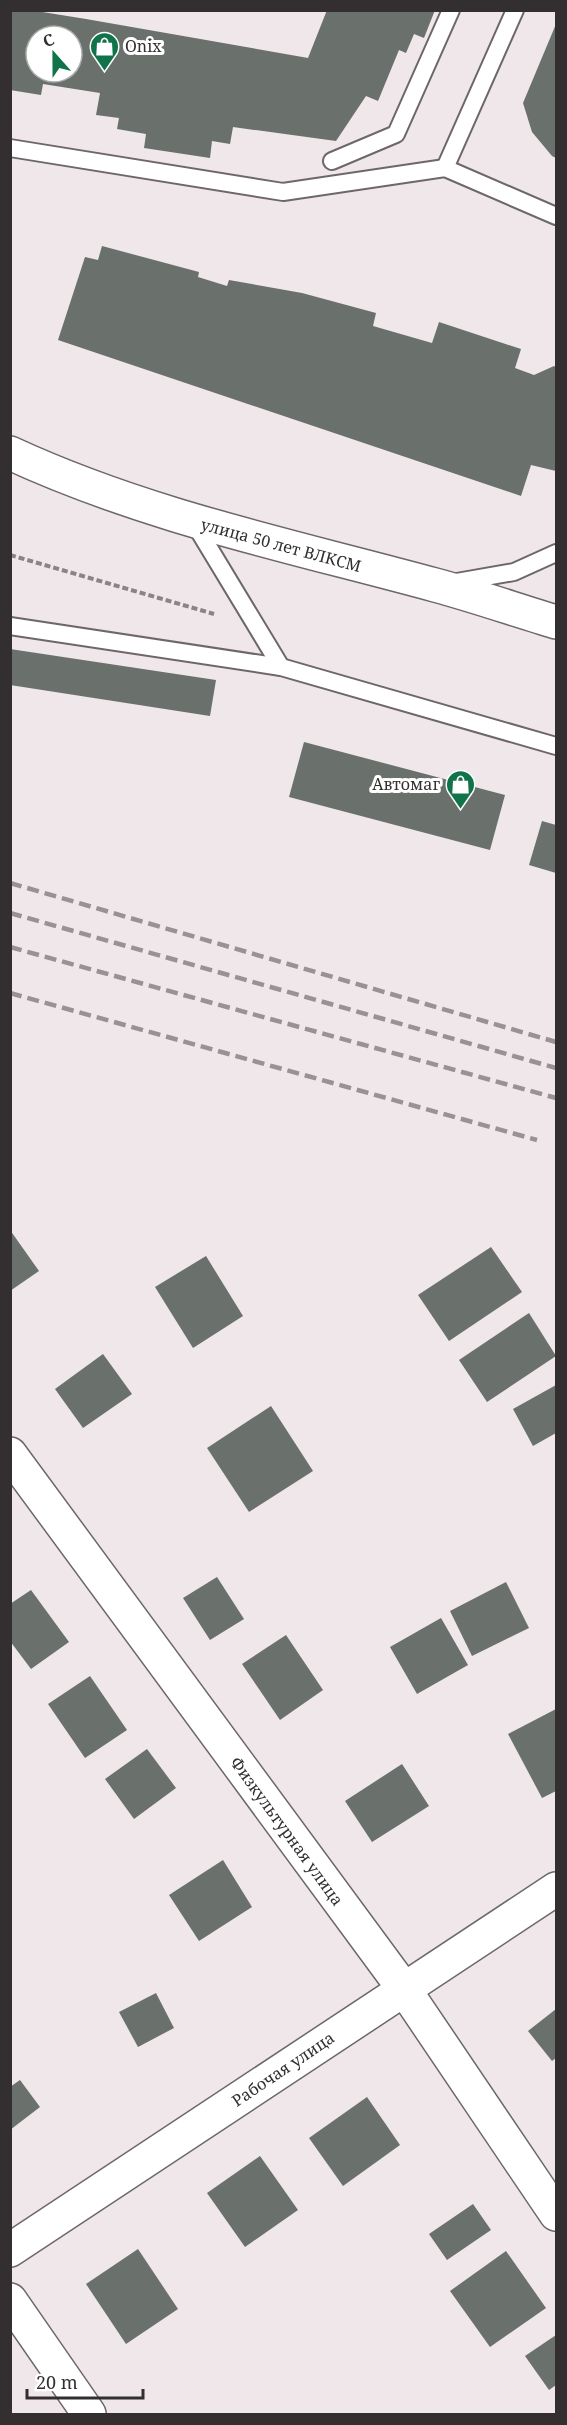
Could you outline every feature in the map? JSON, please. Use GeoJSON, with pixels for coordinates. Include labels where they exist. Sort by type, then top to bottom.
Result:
{"type":"FeatureCollection","features":[{"type":"Feature","properties":{"kind":"street","name":"улица 50 лет ВЛКСМ"},"geometry":{"type":"LineString","coordinates":[[10,453],[111,494],[194,522],[437,586],[556,622]]}},
{"type":"Feature","properties":{"kind":"street","name":"Физкультурная улица"},"geometry":{"type":"LineString","coordinates":[[10,1454],[404,1989],[556,2214]]}},
{"type":"Feature","properties":{"kind":"street","name":"Рабочая улица"},"geometry":{"type":"LineString","coordinates":[[10,2250],[556,1889]]}},
{"type":"Feature","properties":{"kind":"street"},"geometry":{"type":"LineString","coordinates":[[10,2300],[89,2415]]}},
{"type":"Feature","properties":{"kind":"lane"},"geometry":{"type":"LineString","coordinates":[[332,161],[396,134],[451,10]]}},
{"type":"Feature","properties":{"kind":"lane"},"geometry":{"type":"LineString","coordinates":[[445,168],[515,10]]}},
{"type":"Feature","properties":{"kind":"lane"},"geometry":{"type":"LineString","coordinates":[[10,148],[283,192],[445,168],[556,216]]}},
{"type":"Feature","properties":{"kind":"lane"},"geometry":{"type":"LineString","coordinates":[[194,522],[281,667]]}},
{"type":"Feature","properties":{"kind":"lane"},"geometry":{"type":"LineString","coordinates":[[437,586],[514,572],[556,553]]}},
{"type":"Feature","properties":{"kind":"lane"},"geometry":{"type":"LineString","coordinates":[[10,626],[281,667],[556,746]]}},
{"type":"Feature","properties":{"kind":"path"},"geometry":{"type":"LineString","coordinates":[[10,555],[257,626]]}},
{"type":"Feature","properties":{"kind":"building"},"geometry":{"type":"Polygon","coordinates":[[[10,10],[30,10],[86,19],[308,58],[327,10],[435,10],[424,38],[414,34],[406,53],[399,50],[378,101],[366,96],[336,141],[233,127],[230,144],[212,141],[210,158],[144,148],[146,134],[117,129],[119,118],[96,115],[100,93],[43,84],[41,95],[10,90],[10,10]]]}},
{"type":"Feature","properties":{"kind":"building"},"geometry":{"type":"Polygon","coordinates":[[[556,24],[556,158],[532,132],[523,103],[556,24]]]}},
{"type":"Feature","properties":{"kind":"building"},"geometry":{"type":"Polygon","coordinates":[[[102,246],[199,272],[198,277],[227,286],[229,280],[302,293],[376,313],[373,326],[432,343],[439,322],[521,349],[515,368],[534,375],[556,367],[556,471],[531,465],[521,496],[58,340],[85,257],[98,260],[102,246]]]}},
{"type":"Feature","properties":{"kind":"building"},"geometry":{"type":"Polygon","coordinates":[[[10,649],[216,680],[210,716],[10,685],[10,649]]]}},
{"type":"Feature","properties":{"kind":"building"},"geometry":{"type":"Polygon","coordinates":[[[304,742],[505,795],[490,850],[289,797],[304,742]]]}},
{"type":"Feature","properties":{"kind":"building"},"geometry":{"type":"Polygon","coordinates":[[[542,821],[556,825],[556,873],[529,865],[542,821]]]}},
{"type":"Feature","properties":{"kind":"building"},"geometry":{"type":"Polygon","coordinates":[[[10,1230],[39,1271],[10,1291],[10,1230]]]}},
{"type":"Feature","properties":{"kind":"building"},"geometry":{"type":"Polygon","coordinates":[[[491,1247],[522,1292],[449,1341],[418,1295],[491,1247]]]}},
{"type":"Feature","properties":{"kind":"building"},"geometry":{"type":"Polygon","coordinates":[[[206,1256],[243,1316],[193,1348],[155,1287],[206,1256]]]}},
{"type":"Feature","properties":{"kind":"building"},"geometry":{"type":"Polygon","coordinates":[[[529,1313],[556,1356],[487,1402],[459,1360],[529,1313]]]}},
{"type":"Feature","properties":{"kind":"building"},"geometry":{"type":"Polygon","coordinates":[[[103,1354],[132,1394],[83,1428],[55,1389],[103,1354]]]}},
{"type":"Feature","properties":{"kind":"building"},"geometry":{"type":"Polygon","coordinates":[[[556,1385],[556,1433],[533,1446],[513,1409],[556,1385]]]}},
{"type":"Feature","properties":{"kind":"building"},"geometry":{"type":"Polygon","coordinates":[[[271,1406],[313,1471],[249,1512],[207,1448],[271,1406]]]}},
{"type":"Feature","properties":{"kind":"building"},"geometry":{"type":"Polygon","coordinates":[[[217,1577],[244,1619],[210,1640],[183,1598],[217,1577]]]}},
{"type":"Feature","properties":{"kind":"building"},"geometry":{"type":"Polygon","coordinates":[[[506,1582],[529,1628],[472,1656],[450,1611],[506,1582]]]}},
{"type":"Feature","properties":{"kind":"building"},"geometry":{"type":"Polygon","coordinates":[[[31,1590],[69,1642],[31,1669],[10,1641],[10,1604],[31,1590]]]}},
{"type":"Feature","properties":{"kind":"building"},"geometry":{"type":"Polygon","coordinates":[[[441,1618],[468,1665],[417,1694],[390,1647],[441,1618]]]}},
{"type":"Feature","properties":{"kind":"building"},"geometry":{"type":"Polygon","coordinates":[[[286,1635],[323,1690],[280,1720],[242,1664],[286,1635]]]}},
{"type":"Feature","properties":{"kind":"building"},"geometry":{"type":"Polygon","coordinates":[[[90,1676],[127,1730],[85,1758],[48,1704],[90,1676]]]}},
{"type":"Feature","properties":{"kind":"building"},"geometry":{"type":"Polygon","coordinates":[[[556,1709],[556,1791],[542,1798],[508,1734],[556,1709]]]}},
{"type":"Feature","properties":{"kind":"building"},"geometry":{"type":"Polygon","coordinates":[[[147,1749],[176,1788],[134,1819],[105,1779],[147,1749]]]}},
{"type":"Feature","properties":{"kind":"building"},"geometry":{"type":"Polygon","coordinates":[[[402,1764],[429,1806],[372,1842],[345,1801],[402,1764]]]}},
{"type":"Feature","properties":{"kind":"building"},"geometry":{"type":"Polygon","coordinates":[[[223,1860],[252,1907],[199,1941],[169,1895],[223,1860]]]}},
{"type":"Feature","properties":{"kind":"building"},"geometry":{"type":"Polygon","coordinates":[[[156,1993],[174,2028],[138,2047],[119,2012],[156,1993]]]}},
{"type":"Feature","properties":{"kind":"building"},"geometry":{"type":"Polygon","coordinates":[[[556,2009],[556,2058],[552,2061],[528,2031],[556,2009]]]}},
{"type":"Feature","properties":{"kind":"building"},"geometry":{"type":"Polygon","coordinates":[[[20,2080],[40,2107],[10,2130],[10,2087],[20,2080]]]}},
{"type":"Feature","properties":{"kind":"building"},"geometry":{"type":"Polygon","coordinates":[[[367,2097],[400,2145],[343,2186],[309,2138],[367,2097]]]}},
{"type":"Feature","properties":{"kind":"building"},"geometry":{"type":"Polygon","coordinates":[[[260,2156],[298,2210],[245,2247],[207,2193],[260,2156]]]}},
{"type":"Feature","properties":{"kind":"building"},"geometry":{"type":"Polygon","coordinates":[[[473,2204],[491,2230],[447,2260],[429,2234],[473,2204]]]}},
{"type":"Feature","properties":{"kind":"building"},"geometry":{"type":"Polygon","coordinates":[[[138,2249],[178,2309],[126,2344],[86,2284],[138,2249]]]}},
{"type":"Feature","properties":{"kind":"building"},"geometry":{"type":"Polygon","coordinates":[[[506,2251],[546,2308],[490,2347],[450,2291],[506,2251]]]}},
{"type":"Feature","properties":{"kind":"building"},"geometry":{"type":"Polygon","coordinates":[[[556,2335],[556,2385],[549,2390],[525,2356],[556,2335]]]}},
{"type":"Feature","properties":{"kind":"railway"},"geometry":{"type":"LineString","coordinates":[[10,883],[556,1042]]}},
{"type":"Feature","properties":{"kind":"railway"},"geometry":{"type":"LineString","coordinates":[[10,913],[556,1068]]}},
{"type":"Feature","properties":{"kind":"railway"},"geometry":{"type":"LineString","coordinates":[[10,947],[556,1098]]}},
{"type":"Feature","properties":{"kind":"railway"},"geometry":{"type":"LineString","coordinates":[[10,993],[537,1140]]}},
{"type":"Feature","properties":{"kind":"place","name":"Onix"},"geometry":{"type":"Point","coordinates":[104,72]}},
{"type":"Feature","properties":{"kind":"place","name":"Автомаг"},"geometry":{"type":"Point","coordinates":[461,810]}}]}
